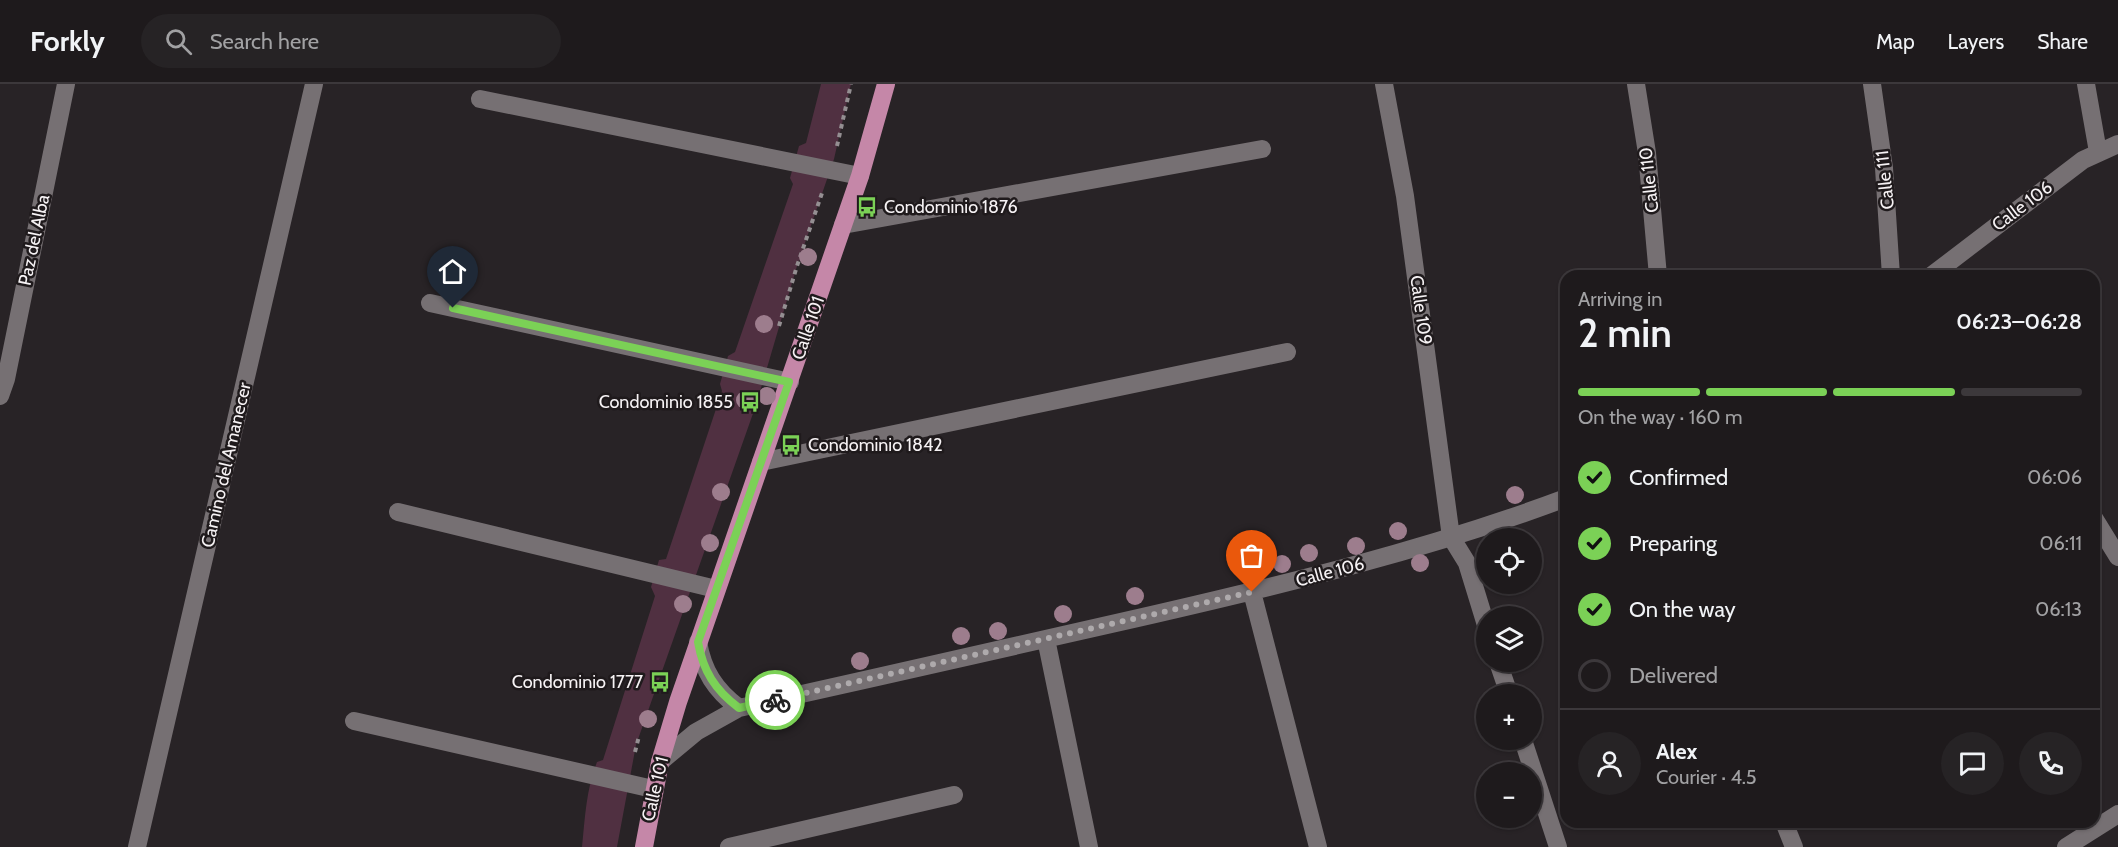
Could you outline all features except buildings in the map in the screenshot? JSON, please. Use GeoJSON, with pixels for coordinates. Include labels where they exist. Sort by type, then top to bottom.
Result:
{"type":"FeatureCollection","features":[{"type":"Feature","properties":{"kind":"main road","name":"Calle 101"},"geometry":{"type":"LineString","coordinates":[[644,847],[653,789],[660,762],[698,642],[860,177],[886,84]]}},
{"type":"Feature","properties":{"kind":"street","name":"Paz del Alba"},"geometry":{"type":"LineString","coordinates":[[0,396],[6,379],[66,84]]}},
{"type":"Feature","properties":{"kind":"street","name":"Camino del Amanecer"},"geometry":{"type":"LineString","coordinates":[[137,847],[314,84]]}},
{"type":"Feature","properties":{"kind":"street","name":"Calle 109"},"geometry":{"type":"LineString","coordinates":[[1384,84],[1414,263],[1451,537]]}},
{"type":"Feature","properties":{"kind":"street","name":"Calle 110"},"geometry":{"type":"LineString","coordinates":[[1636,84],[1647,153],[1657,270]]}},
{"type":"Feature","properties":{"kind":"street","name":"Calle 111"},"geometry":{"type":"LineString","coordinates":[[1872,84],[1884,168],[1891,270]]}},
{"type":"Feature","properties":{"kind":"street"},"geometry":{"type":"LineString","coordinates":[[2086,84],[2098,152]]}},
{"type":"Feature","properties":{"kind":"street"},"geometry":{"type":"LineString","coordinates":[[480,99],[860,177]]}},
{"type":"Feature","properties":{"kind":"street","name":"Calle 106"},"geometry":{"type":"LineString","coordinates":[[1944,270],[2083,160],[2118,144]]}},
{"type":"Feature","properties":{"kind":"street"},"geometry":{"type":"LineString","coordinates":[[843,225],[1262,149]]}},
{"type":"Feature","properties":{"kind":"street"},"geometry":{"type":"LineString","coordinates":[[430,303],[789,382]]}},
{"type":"Feature","properties":{"kind":"street"},"geometry":{"type":"LineString","coordinates":[[761,462],[1287,352]]}},
{"type":"Feature","properties":{"kind":"street","name":"Calle 106"},"geometry":{"type":"LineString","coordinates":[[660,762],[696,732],[739,708],[1252,592],[1352,567],[1560,500]]}},
{"type":"Feature","properties":{"kind":"street"},"geometry":{"type":"LineString","coordinates":[[398,512],[716,590]]}},
{"type":"Feature","properties":{"kind":"street"},"geometry":{"type":"LineString","coordinates":[[2100,528],[2118,557]]}},
{"type":"Feature","properties":{"kind":"street"},"geometry":{"type":"LineString","coordinates":[[1451,537],[1467,563],[1480,606]]}},
{"type":"Feature","properties":{"kind":"street"},"geometry":{"type":"LineString","coordinates":[[1252,592],[1318,847]]}},
{"type":"Feature","properties":{"kind":"street"},"geometry":{"type":"LineString","coordinates":[[1046,639],[1089,847]]}},
{"type":"Feature","properties":{"kind":"street"},"geometry":{"type":"LineString","coordinates":[[698,642],[706,673],[714,686],[739,708]]}},
{"type":"Feature","properties":{"kind":"street"},"geometry":{"type":"LineString","coordinates":[[354,720],[653,789]]}},
{"type":"Feature","properties":{"kind":"street"},"geometry":{"type":"LineString","coordinates":[[1526,750],[1558,847]]}},
{"type":"Feature","properties":{"kind":"street"},"geometry":{"type":"LineString","coordinates":[[729,847],[954,795]]}},
{"type":"Feature","properties":{"kind":"street"},"geometry":{"type":"LineString","coordinates":[[2100,825],[2118,814]]}},
{"type":"Feature","properties":{"kind":"street"},"geometry":{"type":"LineString","coordinates":[[1786,828],[1794,847]]}},
{"type":"Feature","properties":{"kind":"street"},"geometry":{"type":"LineString","coordinates":[[2066,847],[2096,828]]}},
{"type":"Feature","properties":{"kind":"shaded area"},"geometry":{"type":"Polygon","coordinates":[[[821,84],[851,84],[834,159],[797,266],[756,405],[636,745],[617,847],[582,847],[590,783],[597,762],[603,760],[655,596],[651,587],[659,560],[666,559],[722,391],[720,384],[728,356],[735,352],[793,184],[790,178],[799,146],[806,143],[821,84]]]}},
{"type":"Feature","properties":{"kind":"way so far"},"geometry":{"type":"LineString","coordinates":[[775,700],[1252,592]]}},
{"type":"Feature","properties":{"kind":"place","name":"Condominio 1876"},"geometry":{"type":"Point","coordinates":[867,207]}},
{"type":"Feature","properties":{"kind":"place","name":"Condominio 1855"},"geometry":{"type":"Point","coordinates":[750,402]}},
{"type":"Feature","properties":{"kind":"place","name":"Condominio 1842"},"geometry":{"type":"Point","coordinates":[791,445]}},
{"type":"Feature","properties":{"kind":"place","name":"Condominio 1777"},"geometry":{"type":"Point","coordinates":[660,682]}},
{"type":"Feature","properties":{"kind":"route"},"geometry":{"type":"LineString","coordinates":[[453,308],[789,382],[698,642],[706,673],[714,686],[739,708],[775,700]]}}]}
